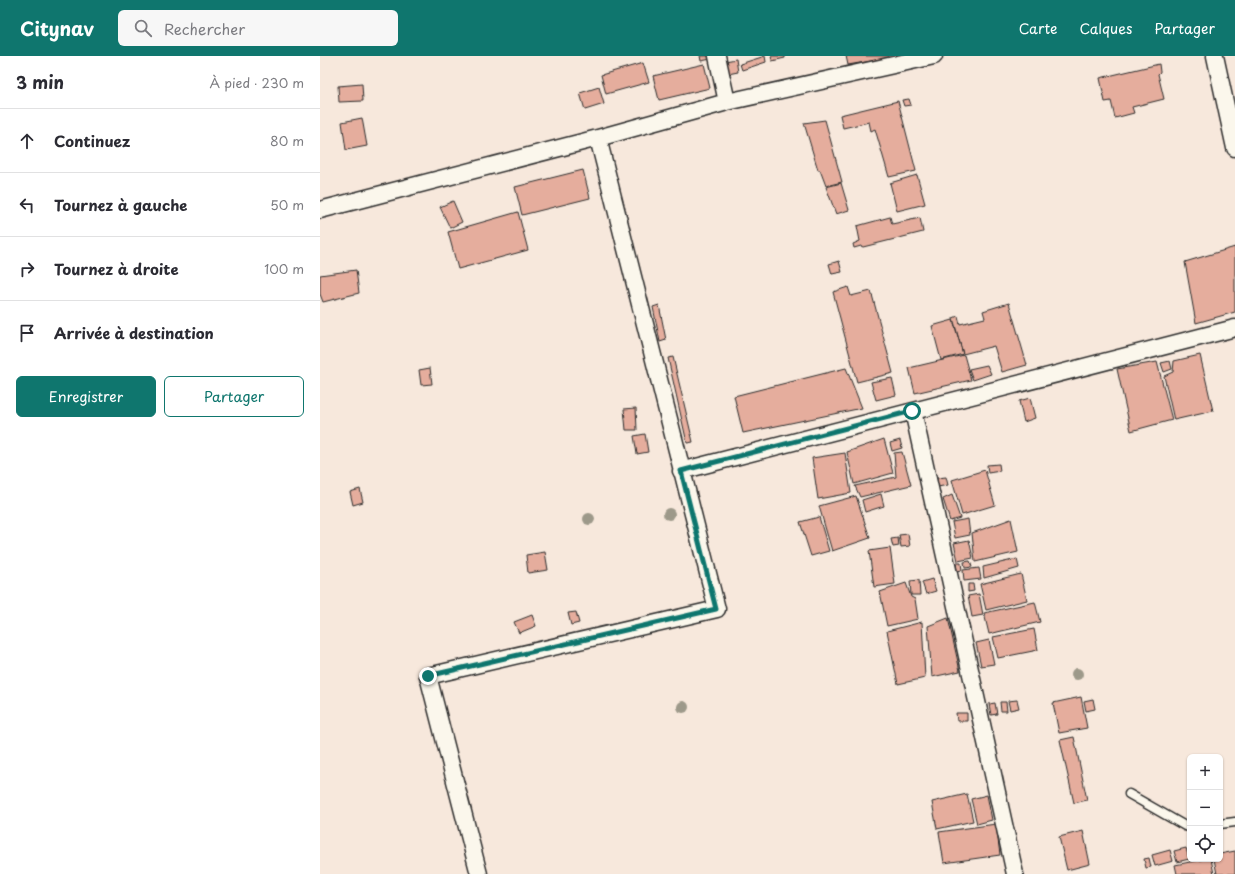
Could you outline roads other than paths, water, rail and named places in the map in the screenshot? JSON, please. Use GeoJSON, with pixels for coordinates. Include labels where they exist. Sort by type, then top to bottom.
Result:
{"type":"FeatureCollection","features":[{"type":"Feature","properties":{"kind":"street"},"geometry":{"type":"LineString","coordinates":[[717,56],[727,102]]}},
{"type":"Feature","properties":{"kind":"street"},"geometry":{"type":"LineString","coordinates":[[320,210],[598,138],[727,102],[934,56]]}},
{"type":"Feature","properties":{"kind":"street"},"geometry":{"type":"LineString","coordinates":[[1215,56],[1235,148]]}},
{"type":"Feature","properties":{"kind":"street"},"geometry":{"type":"LineString","coordinates":[[479,874],[428,676],[716,609],[598,138]]}},
{"type":"Feature","properties":{"kind":"street"},"geometry":{"type":"LineString","coordinates":[[681,471],[1235,328]]}},
{"type":"Feature","properties":{"kind":"street"},"geometry":{"type":"LineString","coordinates":[[912,411],[1015,874]]}},
{"type":"Feature","properties":{"kind":"lane"},"geometry":{"type":"LineString","coordinates":[[1130,794],[1187,826]]}},
{"type":"Feature","properties":{"kind":"lane"},"geometry":{"type":"LineString","coordinates":[[1223,824],[1235,822]]}}]}
